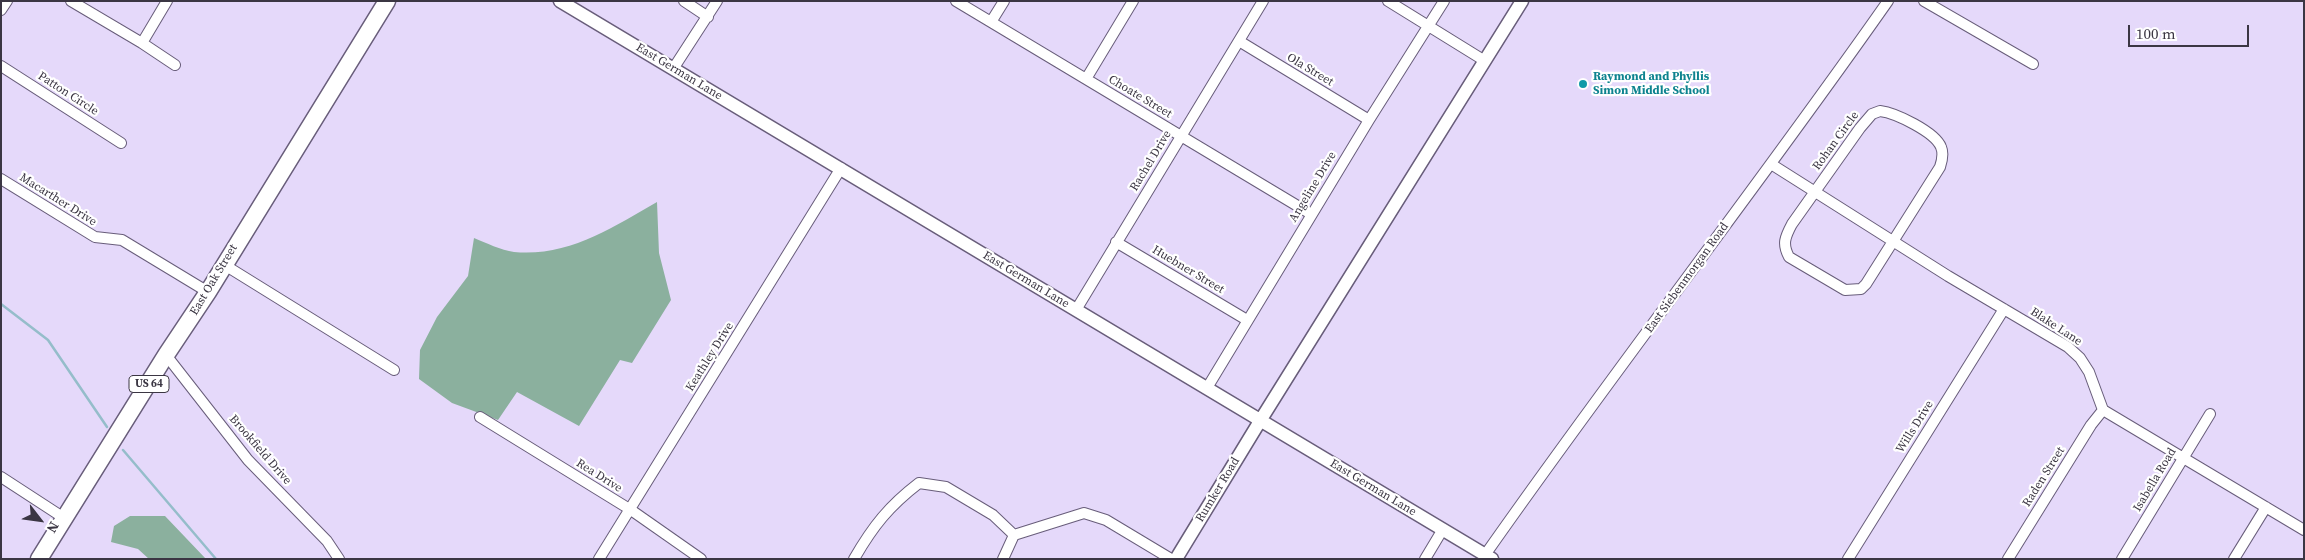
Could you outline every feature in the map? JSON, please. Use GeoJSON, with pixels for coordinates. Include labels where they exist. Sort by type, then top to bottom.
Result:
{"type":"FeatureCollection","features":[{"type":"Feature","properties":{"kind":"highway","name":"East Oak Street"},"geometry":{"type":"LineString","coordinates":[[39,559],[166,355],[208,292],[223,264],[387,1]]}},
{"type":"Feature","properties":{"kind":"street"},"geometry":{"type":"LineString","coordinates":[[1,10],[7,1]]}},
{"type":"Feature","properties":{"kind":"street"},"geometry":{"type":"LineString","coordinates":[[71,1],[142,43],[176,66]]}},
{"type":"Feature","properties":{"kind":"street"},"geometry":{"type":"LineString","coordinates":[[142,43],[167,1]]}},
{"type":"Feature","properties":{"kind":"street","name":"East German Lane"},"geometry":{"type":"LineString","coordinates":[[560,1],[1488,557]]}},
{"type":"Feature","properties":{"kind":"street"},"geometry":{"type":"LineString","coordinates":[[684,1],[708,17]]}},
{"type":"Feature","properties":{"kind":"street"},"geometry":{"type":"LineString","coordinates":[[673,69],[717,1]]}},
{"type":"Feature","properties":{"kind":"street","name":"Choate Street"},"geometry":{"type":"LineString","coordinates":[[956,1],[1311,214]]}},
{"type":"Feature","properties":{"kind":"street"},"geometry":{"type":"LineString","coordinates":[[991,22],[1004,1]]}},
{"type":"Feature","properties":{"kind":"street"},"geometry":{"type":"LineString","coordinates":[[1086,79],[1133,1]]}},
{"type":"Feature","properties":{"kind":"street","name":"Rachel Drive"},"geometry":{"type":"LineString","coordinates":[[1076,310],[1263,1]]}},
{"type":"Feature","properties":{"kind":"street"},"geometry":{"type":"LineString","coordinates":[[1388,1],[1485,60]]}},
{"type":"Feature","properties":{"kind":"street","name":"Angeline Drive"},"geometry":{"type":"LineString","coordinates":[[1207,388],[1311,214],[1427,25],[1444,1]]}},
{"type":"Feature","properties":{"kind":"street"},"geometry":{"type":"LineString","coordinates":[[1260,421],[1522,1]]}},
{"type":"Feature","properties":{"kind":"street","name":"East Siebenmorgan Road"},"geometry":{"type":"LineString","coordinates":[[1488,557],[1566,440],[1772,164],[1888,1]]}},
{"type":"Feature","properties":{"kind":"street"},"geometry":{"type":"LineString","coordinates":[[1924,1],[2032,64]]}},
{"type":"Feature","properties":{"kind":"street","name":"Ola Street"},"geometry":{"type":"LineString","coordinates":[[1239,41],[1369,120]]}},
{"type":"Feature","properties":{"kind":"street","name":"Patton Circle"},"geometry":{"type":"LineString","coordinates":[[1,66],[121,143]]}},
{"type":"Feature","properties":{"kind":"street","name":"Rohan Circle"},"geometry":{"type":"LineString","coordinates":[[1880,111],[1889,112],[1930,135],[1938,141],[1942,149],[1940,167],[1893,241],[1866,284],[1860,289],[1853,291],[1845,290],[1796,262],[1789,257],[1785,249],[1784,238],[1815,192],[1872,114],[1880,111]]}},
{"type":"Feature","properties":{"kind":"street","name":"Blake Lane"},"geometry":{"type":"LineString","coordinates":[[1772,164],[1893,241],[2068,347],[2080,358],[2088,372],[2103,410]]}},
{"type":"Feature","properties":{"kind":"street","name":"Keathley Drive"},"geometry":{"type":"LineString","coordinates":[[599,559],[841,168]]}},
{"type":"Feature","properties":{"kind":"street","name":"Macarther Drive"},"geometry":{"type":"LineString","coordinates":[[1,179],[95,238],[122,240],[208,292]]}},
{"type":"Feature","properties":{"kind":"street","name":"Huebner Street"},"geometry":{"type":"LineString","coordinates":[[1116,242],[1247,320]]}},
{"type":"Feature","properties":{"kind":"street"},"geometry":{"type":"LineString","coordinates":[[223,264],[394,370]]}},
{"type":"Feature","properties":{"kind":"street","name":"Wills Drive"},"geometry":{"type":"LineString","coordinates":[[1848,559],[2004,309]]}},
{"type":"Feature","properties":{"kind":"street","name":"Brookfield Drive"},"geometry":{"type":"LineString","coordinates":[[166,355],[248,460],[328,542],[339,559]]}},
{"type":"Feature","properties":{"kind":"street"},"geometry":{"type":"LineString","coordinates":[[2103,410],[2304,530]]}},
{"type":"Feature","properties":{"kind":"street","name":"Raden Street"},"geometry":{"type":"LineString","coordinates":[[2008,559],[2091,424],[2103,410]]}},
{"type":"Feature","properties":{"kind":"street","name":"Isabella Road"},"geometry":{"type":"LineString","coordinates":[[2122,559],[2210,414]]}},
{"type":"Feature","properties":{"kind":"street","name":"Rea Drive"},"geometry":{"type":"LineString","coordinates":[[480,417],[631,510],[702,559]]}},
{"type":"Feature","properties":{"kind":"street","name":"Rumker Road"},"geometry":{"type":"LineString","coordinates":[[1176,559],[1260,421]]}},
{"type":"Feature","properties":{"kind":"street"},"geometry":{"type":"LineString","coordinates":[[1,477],[64,518]]}},
{"type":"Feature","properties":{"kind":"street"},"geometry":{"type":"LineString","coordinates":[[854,559],[866,538],[894,502],[919,483],[946,487],[993,515],[1014,535]]}},
{"type":"Feature","properties":{"kind":"street"},"geometry":{"type":"LineString","coordinates":[[2234,559],[2266,507]]}},
{"type":"Feature","properties":{"kind":"street"},"geometry":{"type":"LineString","coordinates":[[1003,559],[1014,535],[1084,514],[1106,520],[1170,559]]}},
{"type":"Feature","properties":{"kind":"street"},"geometry":{"type":"LineString","coordinates":[[1425,559],[1443,529]]}},
{"type":"Feature","properties":{"kind":"green space"},"geometry":{"type":"Polygon","coordinates":[[[657,202],[659,253],[671,300],[632,363],[620,360],[579,426],[517,392],[498,420],[452,403],[419,379],[420,350],[437,317],[468,276],[474,238],[514,252],[553,250],[589,239],[657,202]]]}},
{"type":"Feature","properties":{"kind":"green space"},"geometry":{"type":"Polygon","coordinates":[[[130,516],[165,516],[206,559],[149,559],[138,549],[111,542],[114,526],[130,516]]]}},
{"type":"Feature","properties":{"kind":"waterway"},"geometry":{"type":"LineString","coordinates":[[1,304],[48,340],[107,427]]}},
{"type":"Feature","properties":{"kind":"waterway"},"geometry":{"type":"LineString","coordinates":[[123,450],[216,559]]}},
{"type":"Feature","properties":{"kind":"place","name":"Raymond and Phyllis Simon Middle School"},"geometry":{"type":"Point","coordinates":[1583,84]}}]}
